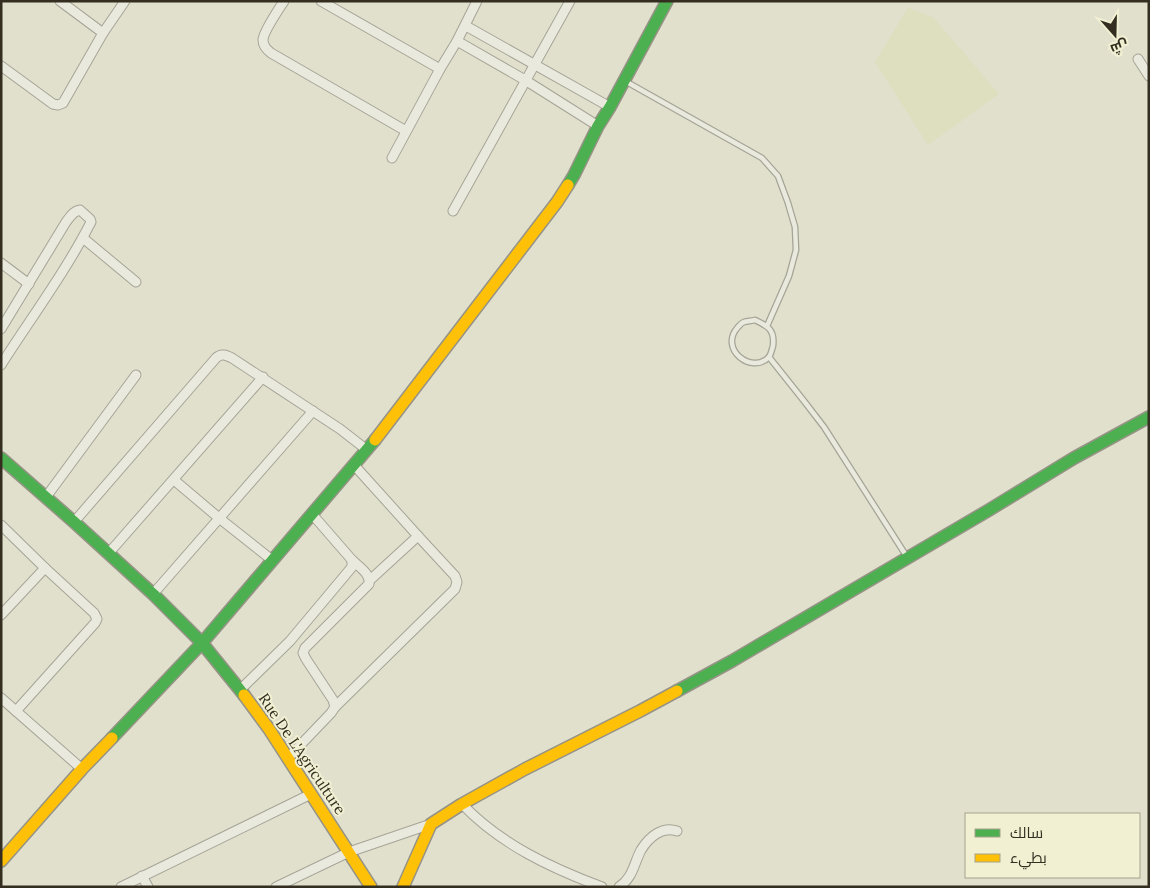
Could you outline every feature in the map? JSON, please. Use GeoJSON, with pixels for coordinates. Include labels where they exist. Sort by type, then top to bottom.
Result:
{"type":"FeatureCollection","features":[{"type":"Feature","properties":{"kind":"street"},"geometry":{"type":"LineString","coordinates":[[60,1],[103,33]]}},
{"type":"Feature","properties":{"kind":"street"},"geometry":{"type":"LineString","coordinates":[[1,66],[58,106],[63,103],[103,33],[126,1]]}},
{"type":"Feature","properties":{"kind":"street"},"geometry":{"type":"LineString","coordinates":[[284,1],[264,34],[265,48],[271,54],[406,131]]}},
{"type":"Feature","properties":{"kind":"street"},"geometry":{"type":"LineString","coordinates":[[321,1],[440,69]]}},
{"type":"Feature","properties":{"kind":"street"},"geometry":{"type":"LineString","coordinates":[[392,158],[440,69],[466,26],[477,1]]}},
{"type":"Feature","properties":{"kind":"street"},"geometry":{"type":"LineString","coordinates":[[453,211],[570,1]]}},
{"type":"Feature","properties":{"kind":"street"},"geometry":{"type":"LineString","coordinates":[[1,860],[82,769],[202,643],[354,465],[487,294],[557,202],[574,175],[598,126],[667,1]]}},
{"type":"Feature","properties":{"kind":"street"},"geometry":{"type":"LineString","coordinates":[[466,26],[610,107]]}},
{"type":"Feature","properties":{"kind":"street"},"geometry":{"type":"LineString","coordinates":[[457,41],[525,80],[598,126]]}},
{"type":"Feature","properties":{"kind":"street"},"geometry":{"type":"LineString","coordinates":[[1138,59],[1149,76]]}},
{"type":"Feature","properties":{"kind":"street"},"geometry":{"type":"LineString","coordinates":[[1,328],[66,222],[73,213],[80,210],[92,222],[1,365]]}},
{"type":"Feature","properties":{"kind":"street"},"geometry":{"type":"LineString","coordinates":[[83,238],[136,282]]}},
{"type":"Feature","properties":{"kind":"street"},"geometry":{"type":"LineString","coordinates":[[1,263],[29,284]]}},
{"type":"Feature","properties":{"kind":"street"},"geometry":{"type":"LineString","coordinates":[[74,522],[218,356],[226,355],[263,377],[340,429],[366,450]]}},
{"type":"Feature","properties":{"kind":"street"},"geometry":{"type":"LineString","coordinates":[[46,497],[136,375]]}},
{"type":"Feature","properties":{"kind":"street"},"geometry":{"type":"LineString","coordinates":[[108,554],[263,377]]}},
{"type":"Feature","properties":{"kind":"street"},"geometry":{"type":"LineString","coordinates":[[153,594],[313,411]]}},
{"type":"Feature","properties":{"kind":"street"},"geometry":{"type":"LineString","coordinates":[[276,887],[349,852],[431,824],[462,804],[525,769],[640,711],[732,661],[1074,458],[1149,418]]}},
{"type":"Feature","properties":{"kind":"street","name":"Rue De L'Agriculture"},"geometry":{"type":"LineString","coordinates":[[1,458],[153,594],[202,643],[240,690],[288,758],[371,887]]}},
{"type":"Feature","properties":{"kind":"street"},"geometry":{"type":"LineString","coordinates":[[288,758],[335,707],[455,589],[457,582],[455,576],[354,465]]}},
{"type":"Feature","properties":{"kind":"street"},"geometry":{"type":"LineString","coordinates":[[174,480],[272,560]]}},
{"type":"Feature","properties":{"kind":"street"},"geometry":{"type":"LineString","coordinates":[[312,514],[352,560],[368,575],[370,580]]}},
{"type":"Feature","properties":{"kind":"street"},"geometry":{"type":"LineString","coordinates":[[1,525],[94,613],[96,618],[95,623],[16,711]]}},
{"type":"Feature","properties":{"kind":"street"},"geometry":{"type":"LineString","coordinates":[[303,653],[304,648],[369,584],[370,580],[418,536]]}},
{"type":"Feature","properties":{"kind":"street"},"geometry":{"type":"LineString","coordinates":[[240,690],[290,641],[352,567],[352,560]]}},
{"type":"Feature","properties":{"kind":"street"},"geometry":{"type":"LineString","coordinates":[[1,615],[45,568]]}},
{"type":"Feature","properties":{"kind":"street"},"geometry":{"type":"LineString","coordinates":[[290,641],[303,653],[334,700],[335,707]]}},
{"type":"Feature","properties":{"kind":"street"},"geometry":{"type":"LineString","coordinates":[[1,698],[82,769]]}},
{"type":"Feature","properties":{"kind":"street"},"geometry":{"type":"LineString","coordinates":[[120,887],[311,794]]}},
{"type":"Feature","properties":{"kind":"street"},"geometry":{"type":"LineString","coordinates":[[462,804],[476,819],[516,846],[561,870],[602,887]]}},
{"type":"Feature","properties":{"kind":"street"},"geometry":{"type":"LineString","coordinates":[[403,887],[431,824]]}},
{"type":"Feature","properties":{"kind":"street"},"geometry":{"type":"LineString","coordinates":[[619,887],[628,880],[641,851],[654,836],[665,830],[677,831]]}},
{"type":"Feature","properties":{"kind":"street"},"geometry":{"type":"LineString","coordinates":[[142,876],[148,887]]}},
{"type":"Feature","properties":{"kind":"lane"},"geometry":{"type":"LineString","coordinates":[[624,80],[762,158],[778,176],[795,227],[796,250],[789,276],[767,326]]}},
{"type":"Feature","properties":{"kind":"lane"},"geometry":{"type":"LineString","coordinates":[[755,320],[767,326],[774,337],[772,350],[768,357],[760,362],[750,363],[738,357],[732,346],[733,332],[742,322],[755,320]]}},
{"type":"Feature","properties":{"kind":"lane"},"geometry":{"type":"LineString","coordinates":[[768,357],[824,427],[908,558]]}},
{"type":"Feature","properties":{"kind":"green space"},"geometry":{"type":"Polygon","coordinates":[[[908,8],[933,17],[999,94],[928,145],[875,62],[908,8]]]}},
{"type":"Feature","properties":{"kind":"traffic: fast"},"geometry":{"type":"LineString","coordinates":[[568,185],[598,126],[667,1]]}},
{"type":"Feature","properties":{"kind":"traffic: fast"},"geometry":{"type":"LineString","coordinates":[[677,691],[732,661],[1074,458],[1149,417]]}},
{"type":"Feature","properties":{"kind":"traffic: fast"},"geometry":{"type":"LineString","coordinates":[[112,738],[202,643],[375,440]]}},
{"type":"Feature","properties":{"kind":"traffic: fast"},"geometry":{"type":"LineString","coordinates":[[1,458],[153,594],[202,643],[244,695]]}},
{"type":"Feature","properties":{"kind":"traffic: slow"},"geometry":{"type":"LineString","coordinates":[[375,440],[568,185]]}},
{"type":"Feature","properties":{"kind":"traffic: slow"},"geometry":{"type":"LineString","coordinates":[[403,887],[431,824],[462,804],[525,769],[677,691]]}},
{"type":"Feature","properties":{"kind":"traffic: slow"},"geometry":{"type":"LineString","coordinates":[[244,695],[269,729],[371,887]]}},
{"type":"Feature","properties":{"kind":"traffic: slow"},"geometry":{"type":"LineString","coordinates":[[1,861],[82,769],[112,738]]}}]}
